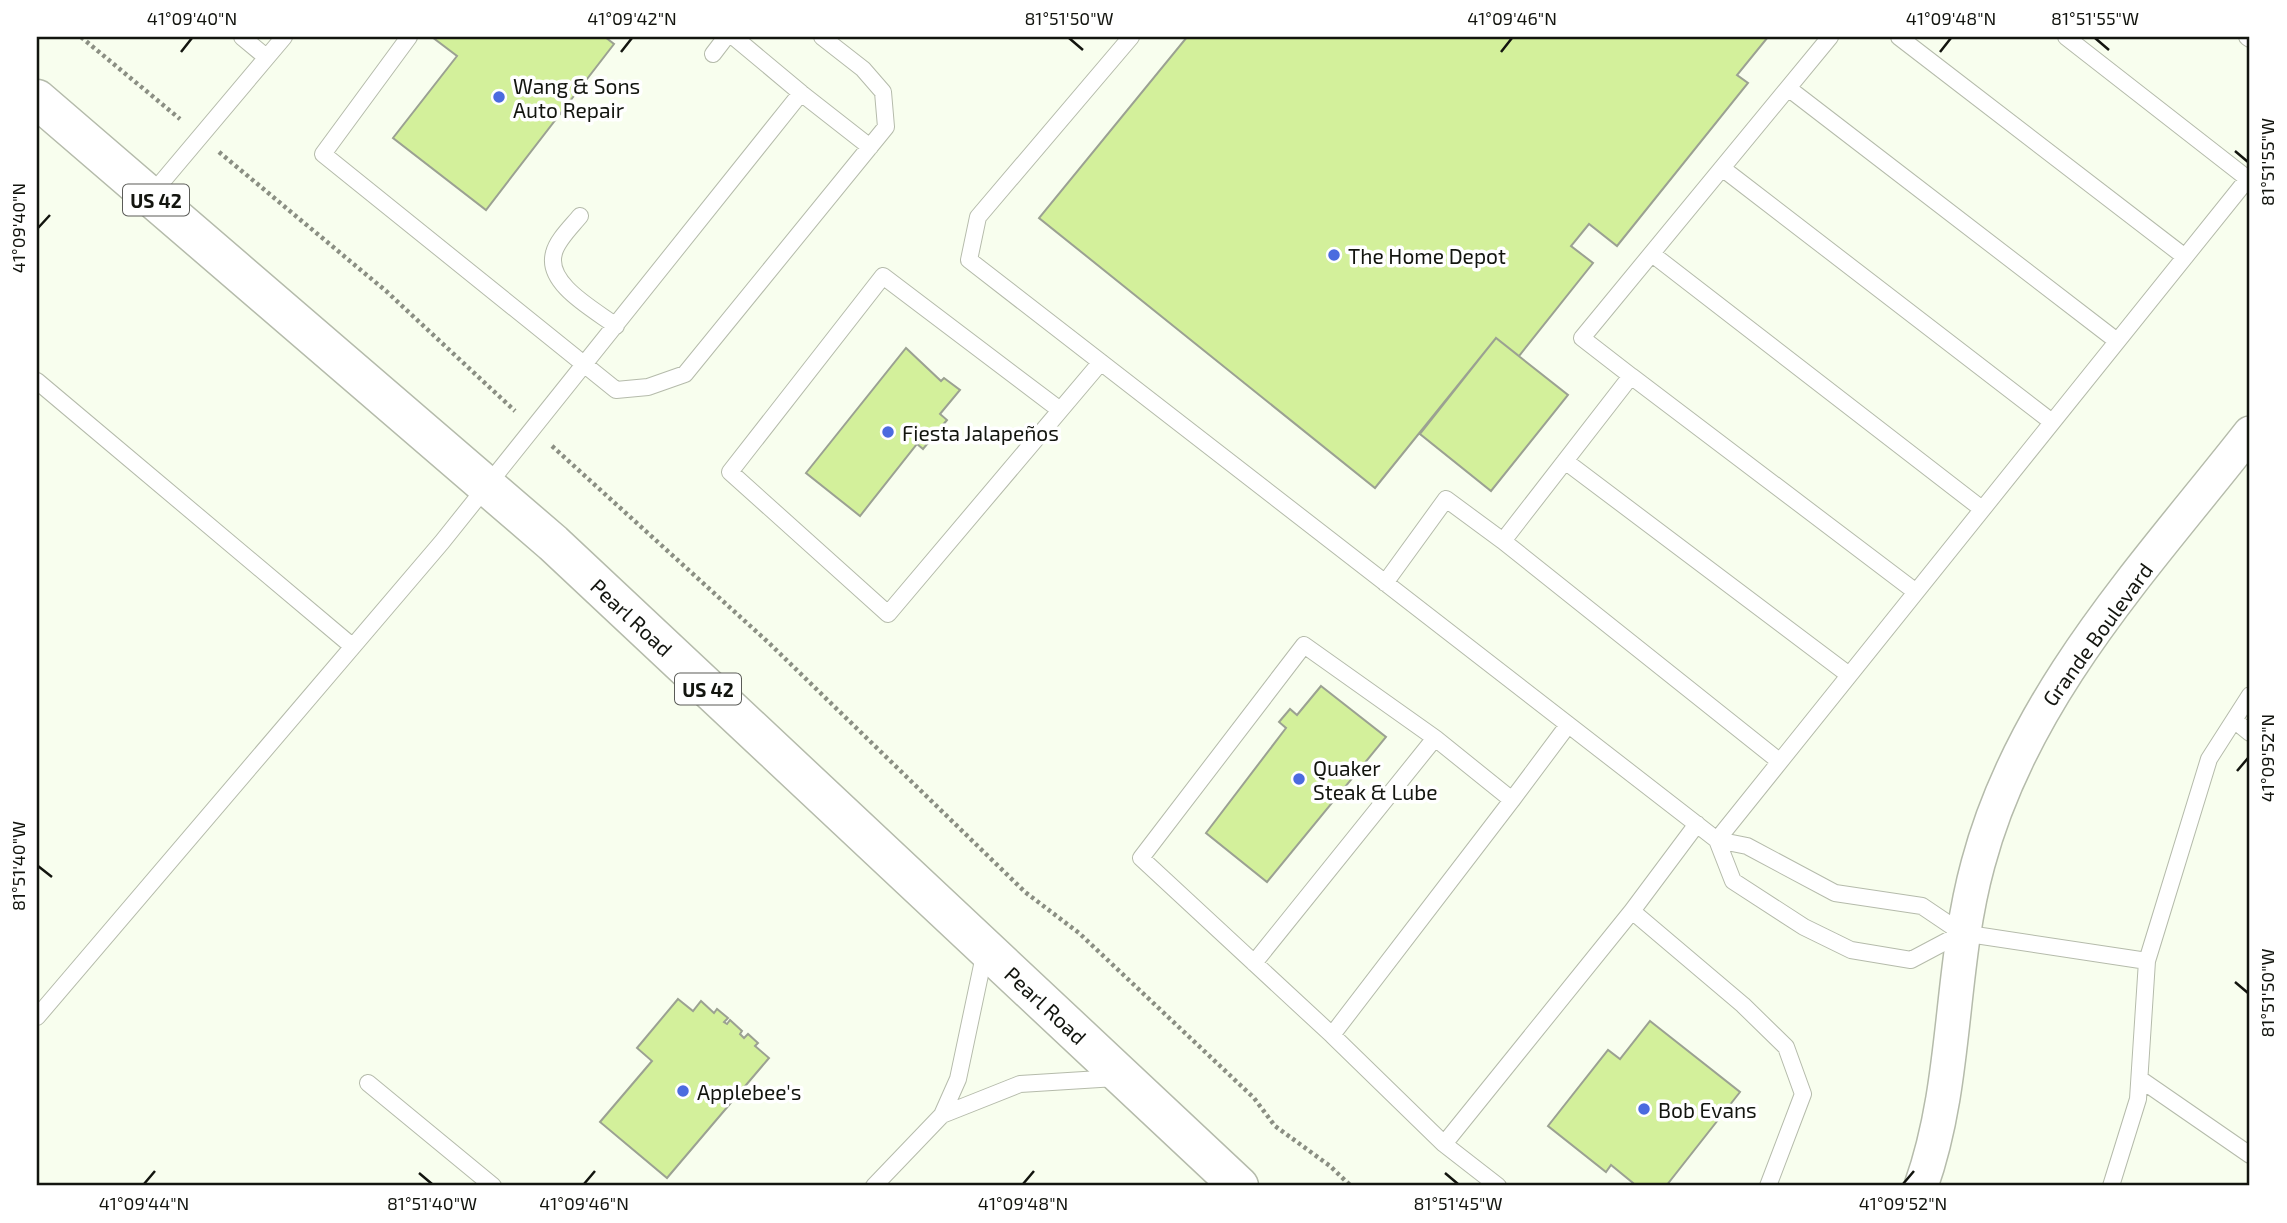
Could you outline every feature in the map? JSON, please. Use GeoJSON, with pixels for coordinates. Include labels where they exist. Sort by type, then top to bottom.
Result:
{"type":"FeatureCollection","features":[{"type":"Feature","properties":{"kind":"main road","name":"Pearl Road"},"geometry":{"type":"LineString","coordinates":[[37,99],[487,485],[1239,1186]]}},
{"type":"Feature","properties":{"kind":"street","name":"Grande Boulevard"},"geometry":{"type":"LineString","coordinates":[[1921,1186],[1946,1089],[1962,933],[1978,864],[2000,797],[2047,702],[2100,623],[2250,433]]}},
{"type":"Feature","properties":{"kind":"lane"},"geometry":{"type":"LineString","coordinates":[[242,37],[267,57]]}},
{"type":"Feature","properties":{"kind":"lane"},"geometry":{"type":"LineString","coordinates":[[151,195],[284,37]]}},
{"type":"Feature","properties":{"kind":"lane"},"geometry":{"type":"LineString","coordinates":[[409,37],[323,154],[616,390],[648,387],[685,374],[886,127],[883,92],[863,69],[822,37]]}},
{"type":"Feature","properties":{"kind":"lane"},"geometry":{"type":"LineString","coordinates":[[713,54],[726,37]]}},
{"type":"Feature","properties":{"kind":"lane"},"geometry":{"type":"LineString","coordinates":[[734,37],[870,147]]}},
{"type":"Feature","properties":{"kind":"lane"},"geometry":{"type":"LineString","coordinates":[[1131,37],[978,217],[969,260],[1717,839],[1747,846],[1835,893],[1922,906],[1962,933],[2147,961]]}},
{"type":"Feature","properties":{"kind":"lane"},"geometry":{"type":"LineString","coordinates":[[1830,37],[1582,338],[1916,592]]}},
{"type":"Feature","properties":{"kind":"lane"},"geometry":{"type":"LineString","coordinates":[[1899,37],[2185,257]]}},
{"type":"Feature","properties":{"kind":"lane"},"geometry":{"type":"LineString","coordinates":[[1717,839],[2249,177],[2066,37]]}},
{"type":"Feature","properties":{"kind":"lane"},"geometry":{"type":"LineString","coordinates":[[1787,88],[2117,341]]}},
{"type":"Feature","properties":{"kind":"lane"},"geometry":{"type":"LineString","coordinates":[[37,1017],[534,429],[801,93]]}},
{"type":"Feature","properties":{"kind":"lane"},"geometry":{"type":"LineString","coordinates":[[1722,167],[2052,422]]}},
{"type":"Feature","properties":{"kind":"lane"},"geometry":{"type":"LineString","coordinates":[[580,216],[554,252],[553,267],[560,281],[615,326]]}},
{"type":"Feature","properties":{"kind":"lane"},"geometry":{"type":"LineString","coordinates":[[1652,254],[1982,509]]}},
{"type":"Feature","properties":{"kind":"lane"},"geometry":{"type":"LineString","coordinates":[[1060,410],[883,276],[730,472],[888,614],[1101,362]]}},
{"type":"Feature","properties":{"kind":"lane"},"geometry":{"type":"LineString","coordinates":[[1503,541],[1631,376]]}},
{"type":"Feature","properties":{"kind":"lane"},"geometry":{"type":"LineString","coordinates":[[37,381],[352,646]]}},
{"type":"Feature","properties":{"kind":"lane"},"geometry":{"type":"LineString","coordinates":[[1565,461],[1849,675]]}},
{"type":"Feature","properties":{"kind":"lane"},"geometry":{"type":"LineString","coordinates":[[1385,583],[1446,499],[1503,541],[1779,761]]}},
{"type":"Feature","properties":{"kind":"lane"},"geometry":{"type":"LineString","coordinates":[[1499,1186],[1444,1144],[1332,1035],[1141,858],[1304,645],[1435,738],[1512,800]]}},
{"type":"Feature","properties":{"kind":"lane"},"geometry":{"type":"LineString","coordinates":[[2111,1186],[2138,1099],[2147,961],[2209,759],[2250,695]]}},
{"type":"Feature","properties":{"kind":"lane"},"geometry":{"type":"LineString","coordinates":[[2234,720],[2250,733]]}},
{"type":"Feature","properties":{"kind":"lane"},"geometry":{"type":"LineString","coordinates":[[1332,1035],[1568,725]]}},
{"type":"Feature","properties":{"kind":"lane"},"geometry":{"type":"LineString","coordinates":[[1254,963],[1435,738]]}},
{"type":"Feature","properties":{"kind":"lane"},"geometry":{"type":"LineString","coordinates":[[1444,1144],[1632,911],[1697,824]]}},
{"type":"Feature","properties":{"kind":"lane"},"geometry":{"type":"LineString","coordinates":[[1717,839],[1733,881],[1804,927],[1851,950],[1911,960],[1962,933]]}},
{"type":"Feature","properties":{"kind":"lane"},"geometry":{"type":"LineString","coordinates":[[1632,911],[1743,1005],[1786,1047],[1802,1094],[1768,1186]]}},
{"type":"Feature","properties":{"kind":"lane"},"geometry":{"type":"LineString","coordinates":[[874,1186],[942,1115],[958,1079],[985,949]]}},
{"type":"Feature","properties":{"kind":"lane"},"geometry":{"type":"LineString","coordinates":[[942,1115],[1020,1084],[1122,1077]]}},
{"type":"Feature","properties":{"kind":"lane"},"geometry":{"type":"LineString","coordinates":[[2140,1079],[2250,1155]]}},
{"type":"Feature","properties":{"kind":"lane"},"geometry":{"type":"LineString","coordinates":[[368,1083],[493,1186]]}},
{"type":"Feature","properties":{"kind":"path"},"geometry":{"type":"LineString","coordinates":[[81,37],[386,291],[769,643],[1025,892],[1079,933],[1254,1097],[1275,1126],[1330,1166],[1351,1186]]}},
{"type":"Feature","properties":{"kind":"building","name":"Wang & Sons Auto Repair"},"geometry":{"type":"Polygon","coordinates":[[[432,37],[605,37],[614,44],[486,210],[393,138],[457,56],[432,37]]]}},
{"type":"Feature","properties":{"kind":"building","name":"The Home Depot"},"geometry":{"type":"Polygon","coordinates":[[[1187,37],[1768,37],[1737,75],[1748,83],[1617,246],[1589,224],[1571,246],[1593,263],[1519,356],[1496,338],[1375,488],[1039,218],[1187,37]]]}},
{"type":"Feature","properties":{"kind":"building"},"geometry":{"type":"Polygon","coordinates":[[[1496,338],[1568,395],[1491,491],[1420,434],[1496,338]]]}},
{"type":"Feature","properties":{"kind":"building","name":"Fiesta Jalapeños"},"geometry":{"type":"Polygon","coordinates":[[[906,348],[941,381],[944,378],[960,390],[940,414],[947,420],[923,449],[917,444],[860,516],[806,473],[906,348]]]}},
{"type":"Feature","properties":{"kind":"building","name":"Quaker Steak & Lube"},"geometry":{"type":"Polygon","coordinates":[[[1321,686],[1386,737],[1267,882],[1206,833],[1286,728],[1279,722],[1290,709],[1297,715],[1321,686]]]}},
{"type":"Feature","properties":{"kind":"building","name":"Applebee's"},"geometry":{"type":"Polygon","coordinates":[[[678,999],[693,1011],[701,1001],[714,1013],[717,1009],[728,1018],[724,1022],[727,1024],[730,1020],[742,1031],[740,1034],[744,1038],[748,1034],[758,1043],[755,1046],[769,1058],[667,1178],[600,1122],[652,1061],[637,1048],[678,999]]]}},
{"type":"Feature","properties":{"kind":"building","name":"Bob Evans"},"geometry":{"type":"Polygon","coordinates":[[[1650,1021],[1740,1092],[1666,1186],[1631,1186],[1633,1183],[1611,1165],[1606,1172],[1548,1126],[1608,1050],[1620,1059],[1650,1021]]]}},
{"type":"Feature","properties":{"kind":"place","name":"Wang & Sons Auto Repair"},"geometry":{"type":"Point","coordinates":[499,97]}},
{"type":"Feature","properties":{"kind":"place","name":"The Home Depot"},"geometry":{"type":"Point","coordinates":[1334,255]}},
{"type":"Feature","properties":{"kind":"place","name":"Fiesta Jalapeños"},"geometry":{"type":"Point","coordinates":[888,432]}},
{"type":"Feature","properties":{"kind":"place","name":"Quaker Steak & Lube"},"geometry":{"type":"Point","coordinates":[1299,779]}},
{"type":"Feature","properties":{"kind":"place","name":"Applebee's"},"geometry":{"type":"Point","coordinates":[683,1091]}},
{"type":"Feature","properties":{"kind":"place","name":"Bob Evans"},"geometry":{"type":"Point","coordinates":[1644,1109]}}]}
